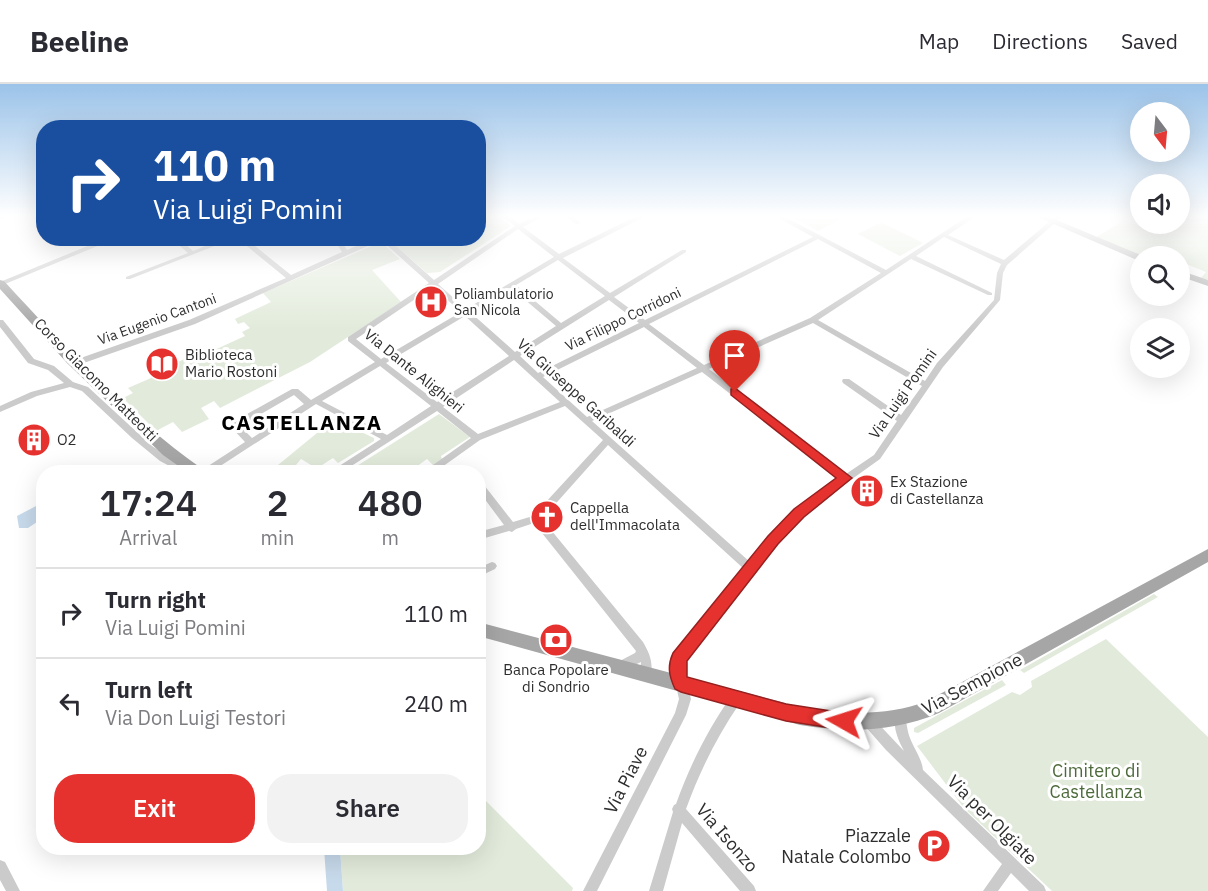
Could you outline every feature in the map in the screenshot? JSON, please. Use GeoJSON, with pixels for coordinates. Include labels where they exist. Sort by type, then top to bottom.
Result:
{"type":"FeatureCollection","features":[{"type":"Feature","properties":{"kind":"main road","name":"Corso Giacomo Matteotti"},"geometry":{"type":"LineString","coordinates":[[0,283],[75,363],[168,452],[186,465]]}},
{"type":"Feature","properties":{"kind":"main road","name":"Via Sempione"},"geometry":{"type":"LineString","coordinates":[[681,684],[811,718],[868,721],[900,718],[933,707],[1208,555]]}},
{"type":"Feature","properties":{"kind":"main road"},"geometry":{"type":"LineString","coordinates":[[486,632],[681,684]]}},
{"type":"Feature","properties":{"kind":"street"},"geometry":{"type":"LineString","coordinates":[[0,283],[74,254]]}},
{"type":"Feature","properties":{"kind":"street"},"geometry":{"type":"LineString","coordinates":[[128,278],[190,254]]}},
{"type":"Feature","properties":{"kind":"street"},"geometry":{"type":"LineString","coordinates":[[260,254],[289,277]]}},
{"type":"Feature","properties":{"kind":"street","name":"Via Eugenio Cantoni"},"geometry":{"type":"LineString","coordinates":[[75,363],[192,322],[342,254]]}},
{"type":"Feature","properties":{"kind":"street","name":"Via Giuseppe Garibaldi"},"geometry":{"type":"LineString","coordinates":[[398,254],[750,568]]}},
{"type":"Feature","properties":{"kind":"street"},"geometry":{"type":"LineString","coordinates":[[431,284],[477,254]]}},
{"type":"Feature","properties":{"kind":"street"},"geometry":{"type":"LineString","coordinates":[[555,254],[845,478]]}},
{"type":"Feature","properties":{"kind":"street"},"geometry":{"type":"LineString","coordinates":[[215,465],[313,403],[566,254]]}},
{"type":"Feature","properties":{"kind":"street"},"geometry":{"type":"LineString","coordinates":[[347,465],[561,326],[678,254]]}},
{"type":"Feature","properties":{"kind":"street","name":"Via Filippo Corridoni"},"geometry":{"type":"LineString","coordinates":[[536,377],[784,254]]}},
{"type":"Feature","properties":{"kind":"street"},"geometry":{"type":"LineString","coordinates":[[850,254],[887,273]]}},
{"type":"Feature","properties":{"kind":"street"},"geometry":{"type":"LineString","coordinates":[[585,421],[813,320],[917,254]]}},
{"type":"Feature","properties":{"kind":"street"},"geometry":{"type":"LineString","coordinates":[[985,254],[1005,263],[1016,254]]}},
{"type":"Feature","properties":{"kind":"street"},"geometry":{"type":"LineString","coordinates":[[912,257],[990,294]]}},
{"type":"Feature","properties":{"kind":"street","name":"Via Luigi Pomini"},"geometry":{"type":"LineString","coordinates":[[681,684],[676,671],[679,658],[750,568],[792,520],[845,478],[877,457],[926,385],[997,300],[1000,273],[1005,263]]}},
{"type":"Feature","properties":{"kind":"street"},"geometry":{"type":"LineString","coordinates":[[1190,277],[1208,283]]}},
{"type":"Feature","properties":{"kind":"street","name":"Via Dante Alighieri"},"geometry":{"type":"LineString","coordinates":[[431,284],[351,339],[477,438]]}},
{"type":"Feature","properties":{"kind":"street"},"geometry":{"type":"LineString","coordinates":[[512,285],[561,326]]}},
{"type":"Feature","properties":{"kind":"street"},"geometry":{"type":"LineString","coordinates":[[813,320],[926,385]]}},
{"type":"Feature","properties":{"kind":"street"},"geometry":{"type":"LineString","coordinates":[[0,322],[31,361],[51,368],[69,384],[85,389],[174,465]]}},
{"type":"Feature","properties":{"kind":"street"},"geometry":{"type":"LineString","coordinates":[[846,381],[902,420]]}},
{"type":"Feature","properties":{"kind":"street"},"geometry":{"type":"LineString","coordinates":[[0,409],[34,394],[69,384]]}},
{"type":"Feature","properties":{"kind":"street"},"geometry":{"type":"LineString","coordinates":[[251,441],[234,425],[295,391],[313,403],[388,439]]}},
{"type":"Feature","properties":{"kind":"street"},"geometry":{"type":"LineString","coordinates":[[439,465],[477,438],[565,403]]}},
{"type":"Feature","properties":{"kind":"street"},"geometry":{"type":"LineString","coordinates":[[486,534],[536,519],[607,441]]}},
{"type":"Feature","properties":{"kind":"street"},"geometry":{"type":"LineString","coordinates":[[149,445],[168,452]]}},
{"type":"Feature","properties":{"kind":"street"},"geometry":{"type":"LineString","coordinates":[[486,494],[512,528]]}},
{"type":"Feature","properties":{"kind":"street"},"geometry":{"type":"LineString","coordinates":[[536,519],[642,651],[646,658],[646,674]]}},
{"type":"Feature","properties":{"kind":"street"},"geometry":{"type":"LineString","coordinates":[[486,569],[492,566]]}},
{"type":"Feature","properties":{"kind":"street"},"geometry":{"type":"LineString","coordinates":[[620,668],[639,657],[642,651]]}},
{"type":"Feature","properties":{"kind":"street","name":"Via Piave"},"geometry":{"type":"LineString","coordinates":[[590,891],[680,715],[685,699],[681,684]]}},
{"type":"Feature","properties":{"kind":"street","name":"Via Isonzo"},"geometry":{"type":"LineString","coordinates":[[656,891],[678,809],[723,716],[736,699]]}},
{"type":"Feature","properties":{"kind":"street","name":"Via per Olgiate"},"geometry":{"type":"LineString","coordinates":[[900,718],[903,737],[921,773]]}},
{"type":"Feature","properties":{"kind":"street","name":"Via per Olgiate"},"geometry":{"type":"LineString","coordinates":[[868,721],[1039,891]]}},
{"type":"Feature","properties":{"kind":"street","name":"Via Isonzo"},"geometry":{"type":"LineString","coordinates":[[678,809],[749,891]]}},
{"type":"Feature","properties":{"kind":"street"},"geometry":{"type":"LineString","coordinates":[[990,891],[1010,863]]}},
{"type":"Feature","properties":{"kind":"street"},"geometry":{"type":"LineString","coordinates":[[0,867],[10,889]]}},
{"type":"Feature","properties":{"kind":"green space"},"geometry":{"type":"Polygon","coordinates":[[[354,254],[394,254],[400,259],[372,270],[401,302],[310,362],[220,408],[214,401],[201,408],[209,419],[182,432],[173,422],[156,431],[123,398],[133,393],[128,388],[151,378],[150,375],[193,355],[197,358],[245,336],[242,332],[250,328],[244,322],[238,324],[235,319],[271,302],[263,293],[354,254]]]}},
{"type":"Feature","properties":{"kind":"green space"},"geometry":{"type":"Polygon","coordinates":[[[405,254],[468,254],[440,272],[427,273],[405,254]]]}},
{"type":"Feature","properties":{"kind":"green space"},"geometry":{"type":"Polygon","coordinates":[[[1190,254],[1208,254],[1208,280],[1201,278],[1206,272],[1190,265],[1190,254]]]}},
{"type":"Feature","properties":{"kind":"green space"},"geometry":{"type":"Polygon","coordinates":[[[439,414],[470,437],[441,456],[442,460],[435,465],[427,459],[419,465],[358,465],[439,414]]]}},
{"type":"Feature","properties":{"kind":"green space"},"geometry":{"type":"Polygon","coordinates":[[[334,419],[374,438],[374,441],[338,463],[333,458],[322,465],[311,465],[301,459],[296,465],[278,465],[334,419]]]}},
{"type":"Feature","properties":{"kind":"green space"},"geometry":{"type":"Polygon","coordinates":[[[1154,594],[1158,597],[1024,673],[1020,670],[1154,594]]]}},
{"type":"Feature","properties":{"kind":"green space","name":"Cimitero di Castellanza"},"geometry":{"type":"Polygon","coordinates":[[[1106,639],[1208,737],[1208,891],[1052,891],[964,808],[917,746],[1012,692],[1020,695],[1032,687],[1031,681],[1106,639]]]}},
{"type":"Feature","properties":{"kind":"green space"},"geometry":{"type":"Polygon","coordinates":[[[1002,680],[1006,685],[918,733],[914,732],[914,728],[1002,680]]]}},
{"type":"Feature","properties":{"kind":"green space"},"geometry":{"type":"Polygon","coordinates":[[[486,801],[573,888],[572,891],[343,891],[340,855],[486,855],[486,801]]]}},
{"type":"Feature","properties":{"kind":"water"},"geometry":{"type":"Polygon","coordinates":[[[36,506],[36,523],[28,528],[19,528],[17,516],[36,506]]]}},
{"type":"Feature","properties":{"kind":"water"},"geometry":{"type":"Polygon","coordinates":[[[324,855],[340,855],[343,891],[327,891],[324,855]]]}},
{"type":"Feature","properties":{"kind":"place","name":"Poliambulatorio San Nicola"},"geometry":{"type":"Point","coordinates":[431,302]}},
{"type":"Feature","properties":{"kind":"place","name":"Biblioteca Mario Rostoni"},"geometry":{"type":"Point","coordinates":[162,364]}},
{"type":"Feature","properties":{"kind":"place","name":"O2"},"geometry":{"type":"Point","coordinates":[34,440]}},
{"type":"Feature","properties":{"kind":"place","name":"Ex Stazione di Castellanza"},"geometry":{"type":"Point","coordinates":[867,491]}},
{"type":"Feature","properties":{"kind":"place","name":"Cappella dell'Immacolata"},"geometry":{"type":"Point","coordinates":[547,517]}},
{"type":"Feature","properties":{"kind":"place","name":"Banca Popolare di Sondrio"},"geometry":{"type":"Point","coordinates":[556,640]}},
{"type":"Feature","properties":{"kind":"place","name":"Piazzale Natale Colombo"},"geometry":{"type":"Point","coordinates":[934,846]}},
{"type":"Feature","properties":{"kind":"district","name":"CASTELLANZA"},"geometry":{"type":"Point","coordinates":[302,423]}},
{"type":"Feature","properties":{"kind":"route"},"geometry":{"type":"LineString","coordinates":[[735,392],[845,478],[785,526],[679,658],[676,671],[681,684],[811,718],[844,721]]}}]}
